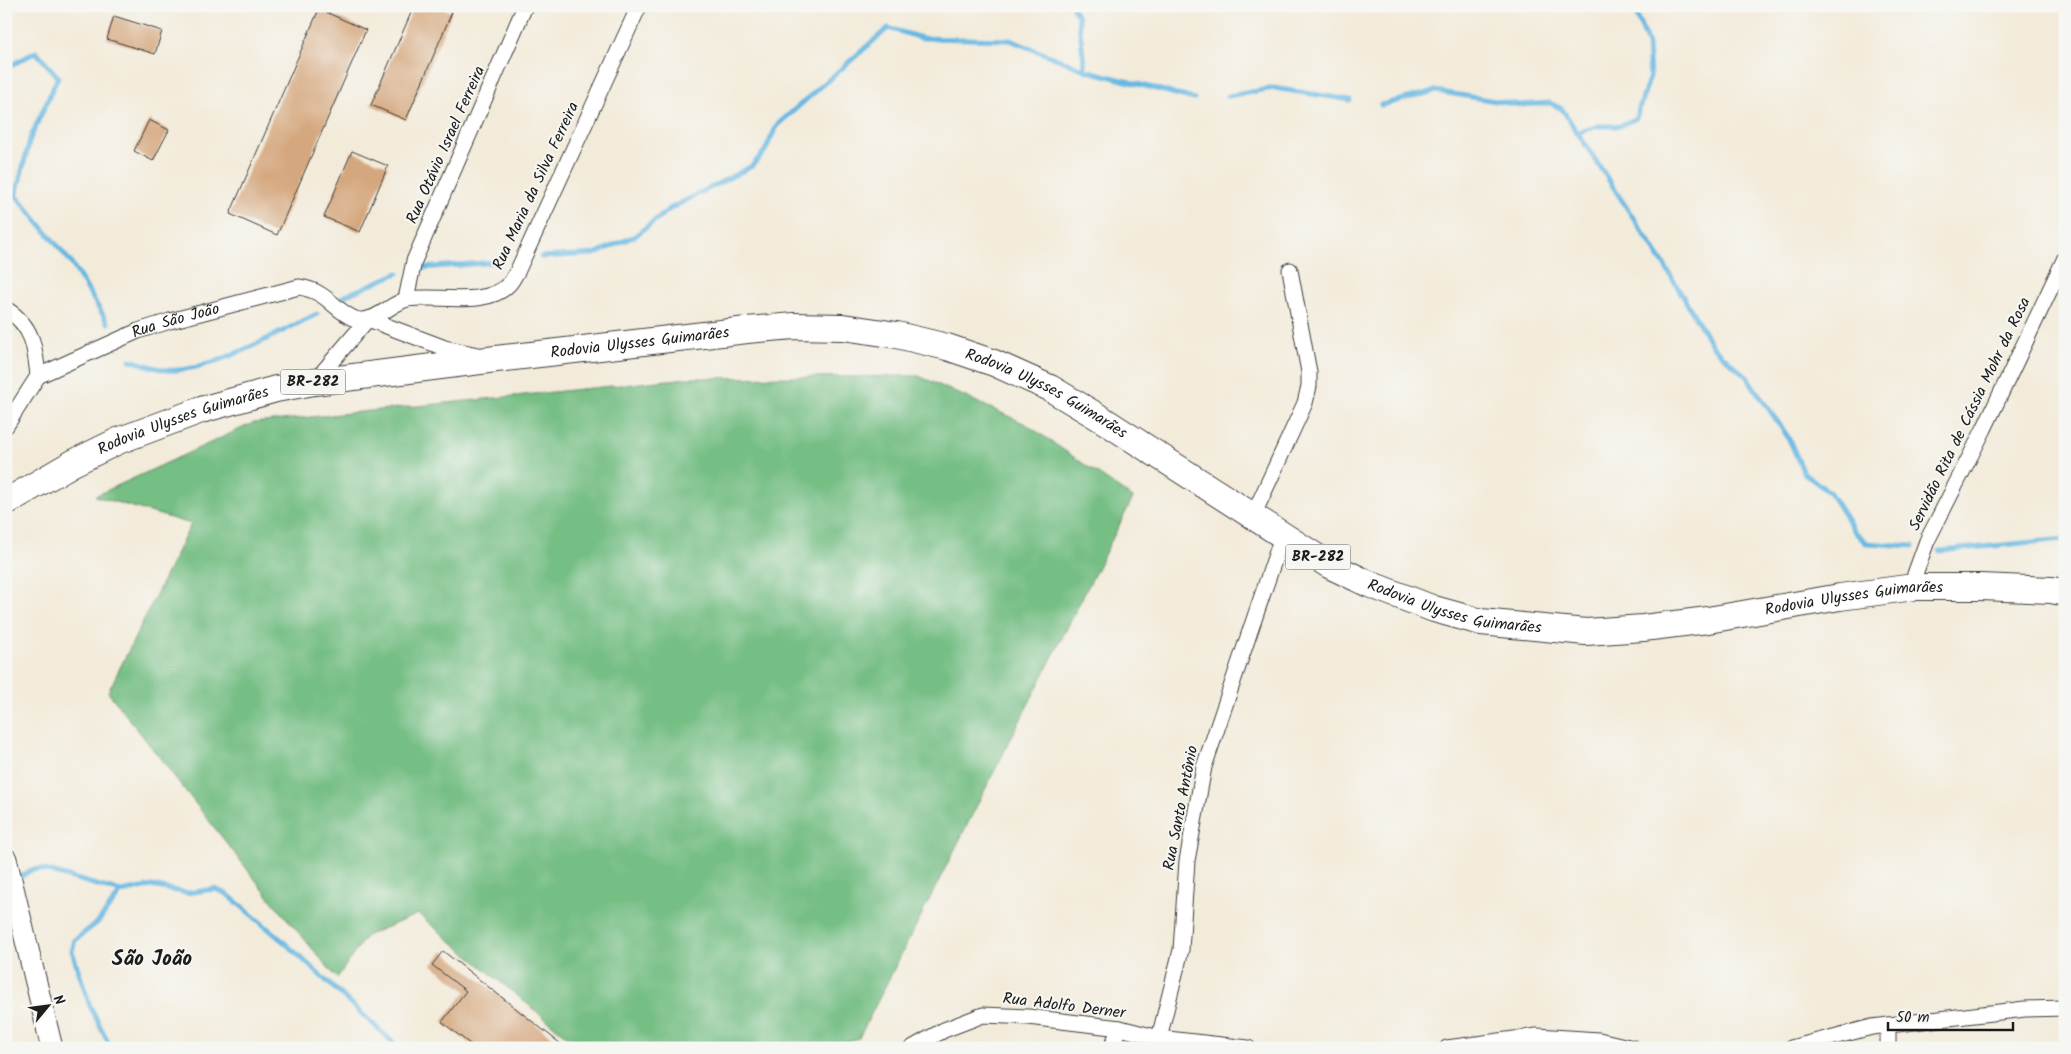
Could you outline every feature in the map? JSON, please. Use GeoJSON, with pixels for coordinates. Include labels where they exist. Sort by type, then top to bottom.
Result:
{"type":"FeatureCollection","features":[{"type":"Feature","properties":{"kind":"highway","name":"Rodovia Ulysses Guimarães"},"geometry":{"type":"LineString","coordinates":[[6,502],[73,463],[118,441],[159,425],[235,400],[314,382],[496,359],[794,326],[844,327],[897,334],[947,347],[994,363],[1050,388],[1330,565],[1369,584],[1434,609],[1481,622],[1577,631],[1643,628],[1708,620],[1840,597],[1914,587],[1981,587],[2065,592]]}},
{"type":"Feature","properties":{"kind":"street","name":"Rua Otávio Israel Ferreira"},"geometry":{"type":"LineString","coordinates":[[406,299],[414,261],[526,6]]}},
{"type":"Feature","properties":{"kind":"street","name":"Rua Maria da Silva Ferreira"},"geometry":{"type":"LineString","coordinates":[[406,299],[477,298],[496,293],[508,286],[517,272],[639,6]]}},
{"type":"Feature","properties":{"kind":"street","name":"Servidão Rita de Cássia Mohr da Rosa"},"geometry":{"type":"LineString","coordinates":[[1914,587],[1915,574],[1927,540],[1984,429],[2065,258]]}},
{"type":"Feature","properties":{"kind":"street"},"geometry":{"type":"LineString","coordinates":[[1253,516],[1305,403],[1309,386],[1309,372],[1290,270]]}},
{"type":"Feature","properties":{"kind":"street","name":"Rua São João"},"geometry":{"type":"LineString","coordinates":[[38,376],[138,331],[299,287],[310,289],[323,295],[356,319],[368,320],[445,348],[496,359]]}},
{"type":"Feature","properties":{"kind":"street"},"geometry":{"type":"LineString","coordinates":[[314,382],[368,320],[406,299]]}},
{"type":"Feature","properties":{"kind":"street"},"geometry":{"type":"LineString","coordinates":[[6,309],[23,322],[29,332],[36,354],[38,376],[6,426]]}},
{"type":"Feature","properties":{"kind":"street","name":"Rua Santo Antônio"},"geometry":{"type":"LineString","coordinates":[[1158,1038],[1181,950],[1186,861],[1204,766],[1283,534]]}},
{"type":"Feature","properties":{"kind":"street"},"geometry":{"type":"LineString","coordinates":[[6,859],[52,1048]]}},
{"type":"Feature","properties":{"kind":"street"},"geometry":{"type":"LineString","coordinates":[[1791,1048],[1849,1032],[1888,1025],[2026,1009],[2065,1008]]}},
{"type":"Feature","properties":{"kind":"street","name":"Rua Adolfo Derner"},"geometry":{"type":"LineString","coordinates":[[912,1048],[944,1030],[983,1015],[1028,1017],[1120,1028],[1158,1038],[1248,1048]]}},
{"type":"Feature","properties":{"kind":"street"},"geometry":{"type":"LineString","coordinates":[[1888,1025],[1888,1048]]}},
{"type":"Feature","properties":{"kind":"street"},"geometry":{"type":"LineString","coordinates":[[1111,1048],[1120,1028]]}},
{"type":"Feature","properties":{"kind":"street"},"geometry":{"type":"LineString","coordinates":[[1447,1048],[1537,1036],[1599,1040],[1633,1048]]}},
{"type":"Feature","properties":{"kind":"green space"},"geometry":{"type":"Polygon","coordinates":[[[919,376],[1026,424],[1133,498],[859,1038],[828,1048],[581,1048],[418,914],[366,936],[337,978],[272,901],[108,692],[191,524],[95,496],[253,423],[688,378],[919,376]]]}},
{"type":"Feature","properties":{"kind":"building"},"geometry":{"type":"Polygon","coordinates":[[[414,6],[438,6],[452,12],[406,120],[371,105],[414,6]]]}},
{"type":"Feature","properties":{"kind":"building"},"geometry":{"type":"Polygon","coordinates":[[[319,9],[366,30],[277,235],[230,214],[319,9]]]}},
{"type":"Feature","properties":{"kind":"building"},"geometry":{"type":"Polygon","coordinates":[[[114,16],[162,31],[155,54],[107,39],[114,16]]]}},
{"type":"Feature","properties":{"kind":"building"},"geometry":{"type":"Polygon","coordinates":[[[149,120],[169,130],[153,161],[134,151],[149,120]]]}},
{"type":"Feature","properties":{"kind":"building"},"geometry":{"type":"Polygon","coordinates":[[[352,151],[388,166],[360,232],[324,217],[352,151]]]}},
{"type":"Feature","properties":{"kind":"building"},"geometry":{"type":"Polygon","coordinates":[[[443,951],[566,1048],[475,1048],[442,1022],[466,991],[432,965],[443,951]]]}},
{"type":"Feature","properties":{"kind":"waterway"},"geometry":{"type":"LineString","coordinates":[[1072,6],[1078,16],[1085,70]]}},
{"type":"Feature","properties":{"kind":"waterway"},"geometry":{"type":"LineString","coordinates":[[1577,133],[1598,126],[1620,126],[1636,118],[1650,76],[1648,44],[1633,6]]}},
{"type":"Feature","properties":{"kind":"waterway"},"geometry":{"type":"LineString","coordinates":[[541,257],[594,254],[635,236],[671,208],[752,166],[765,151],[777,125],[888,28],[922,38],[1010,40],[1085,70],[1194,99]]}},
{"type":"Feature","properties":{"kind":"waterway"},"geometry":{"type":"LineString","coordinates":[[6,68],[36,52],[58,77],[30,139],[16,195],[70,261],[108,323]]}},
{"type":"Feature","properties":{"kind":"waterway"},"geometry":{"type":"LineString","coordinates":[[1228,96],[1274,88],[1350,100]]}},
{"type":"Feature","properties":{"kind":"waterway"},"geometry":{"type":"LineString","coordinates":[[1381,105],[1435,91],[1520,105],[1550,103],[1562,109],[1665,266],[1713,347],[1747,377],[1788,437],[1804,473],[1830,493],[1855,532],[1866,543],[1913,546]]}},
{"type":"Feature","properties":{"kind":"waterway"},"geometry":{"type":"LineString","coordinates":[[422,268],[497,262]]}},
{"type":"Feature","properties":{"kind":"waterway"},"geometry":{"type":"LineString","coordinates":[[342,297],[398,273]]}},
{"type":"Feature","properties":{"kind":"waterway"},"geometry":{"type":"LineString","coordinates":[[130,360],[167,370],[203,365],[223,359],[317,314]]}},
{"type":"Feature","properties":{"kind":"waterway"},"geometry":{"type":"LineString","coordinates":[[1940,551],[2065,539]]}},
{"type":"Feature","properties":{"kind":"waterway"},"geometry":{"type":"LineString","coordinates":[[16,880],[31,870],[41,869],[121,892],[152,886],[187,893],[215,889],[227,894],[284,942],[399,1048]]}},
{"type":"Feature","properties":{"kind":"waterway"},"geometry":{"type":"LineString","coordinates":[[111,1048],[90,1006],[72,951],[75,940],[98,922],[121,892]]}},
{"type":"Feature","properties":{"kind":"district","name":"São João"},"geometry":{"type":"Point","coordinates":[152,959]}}]}
